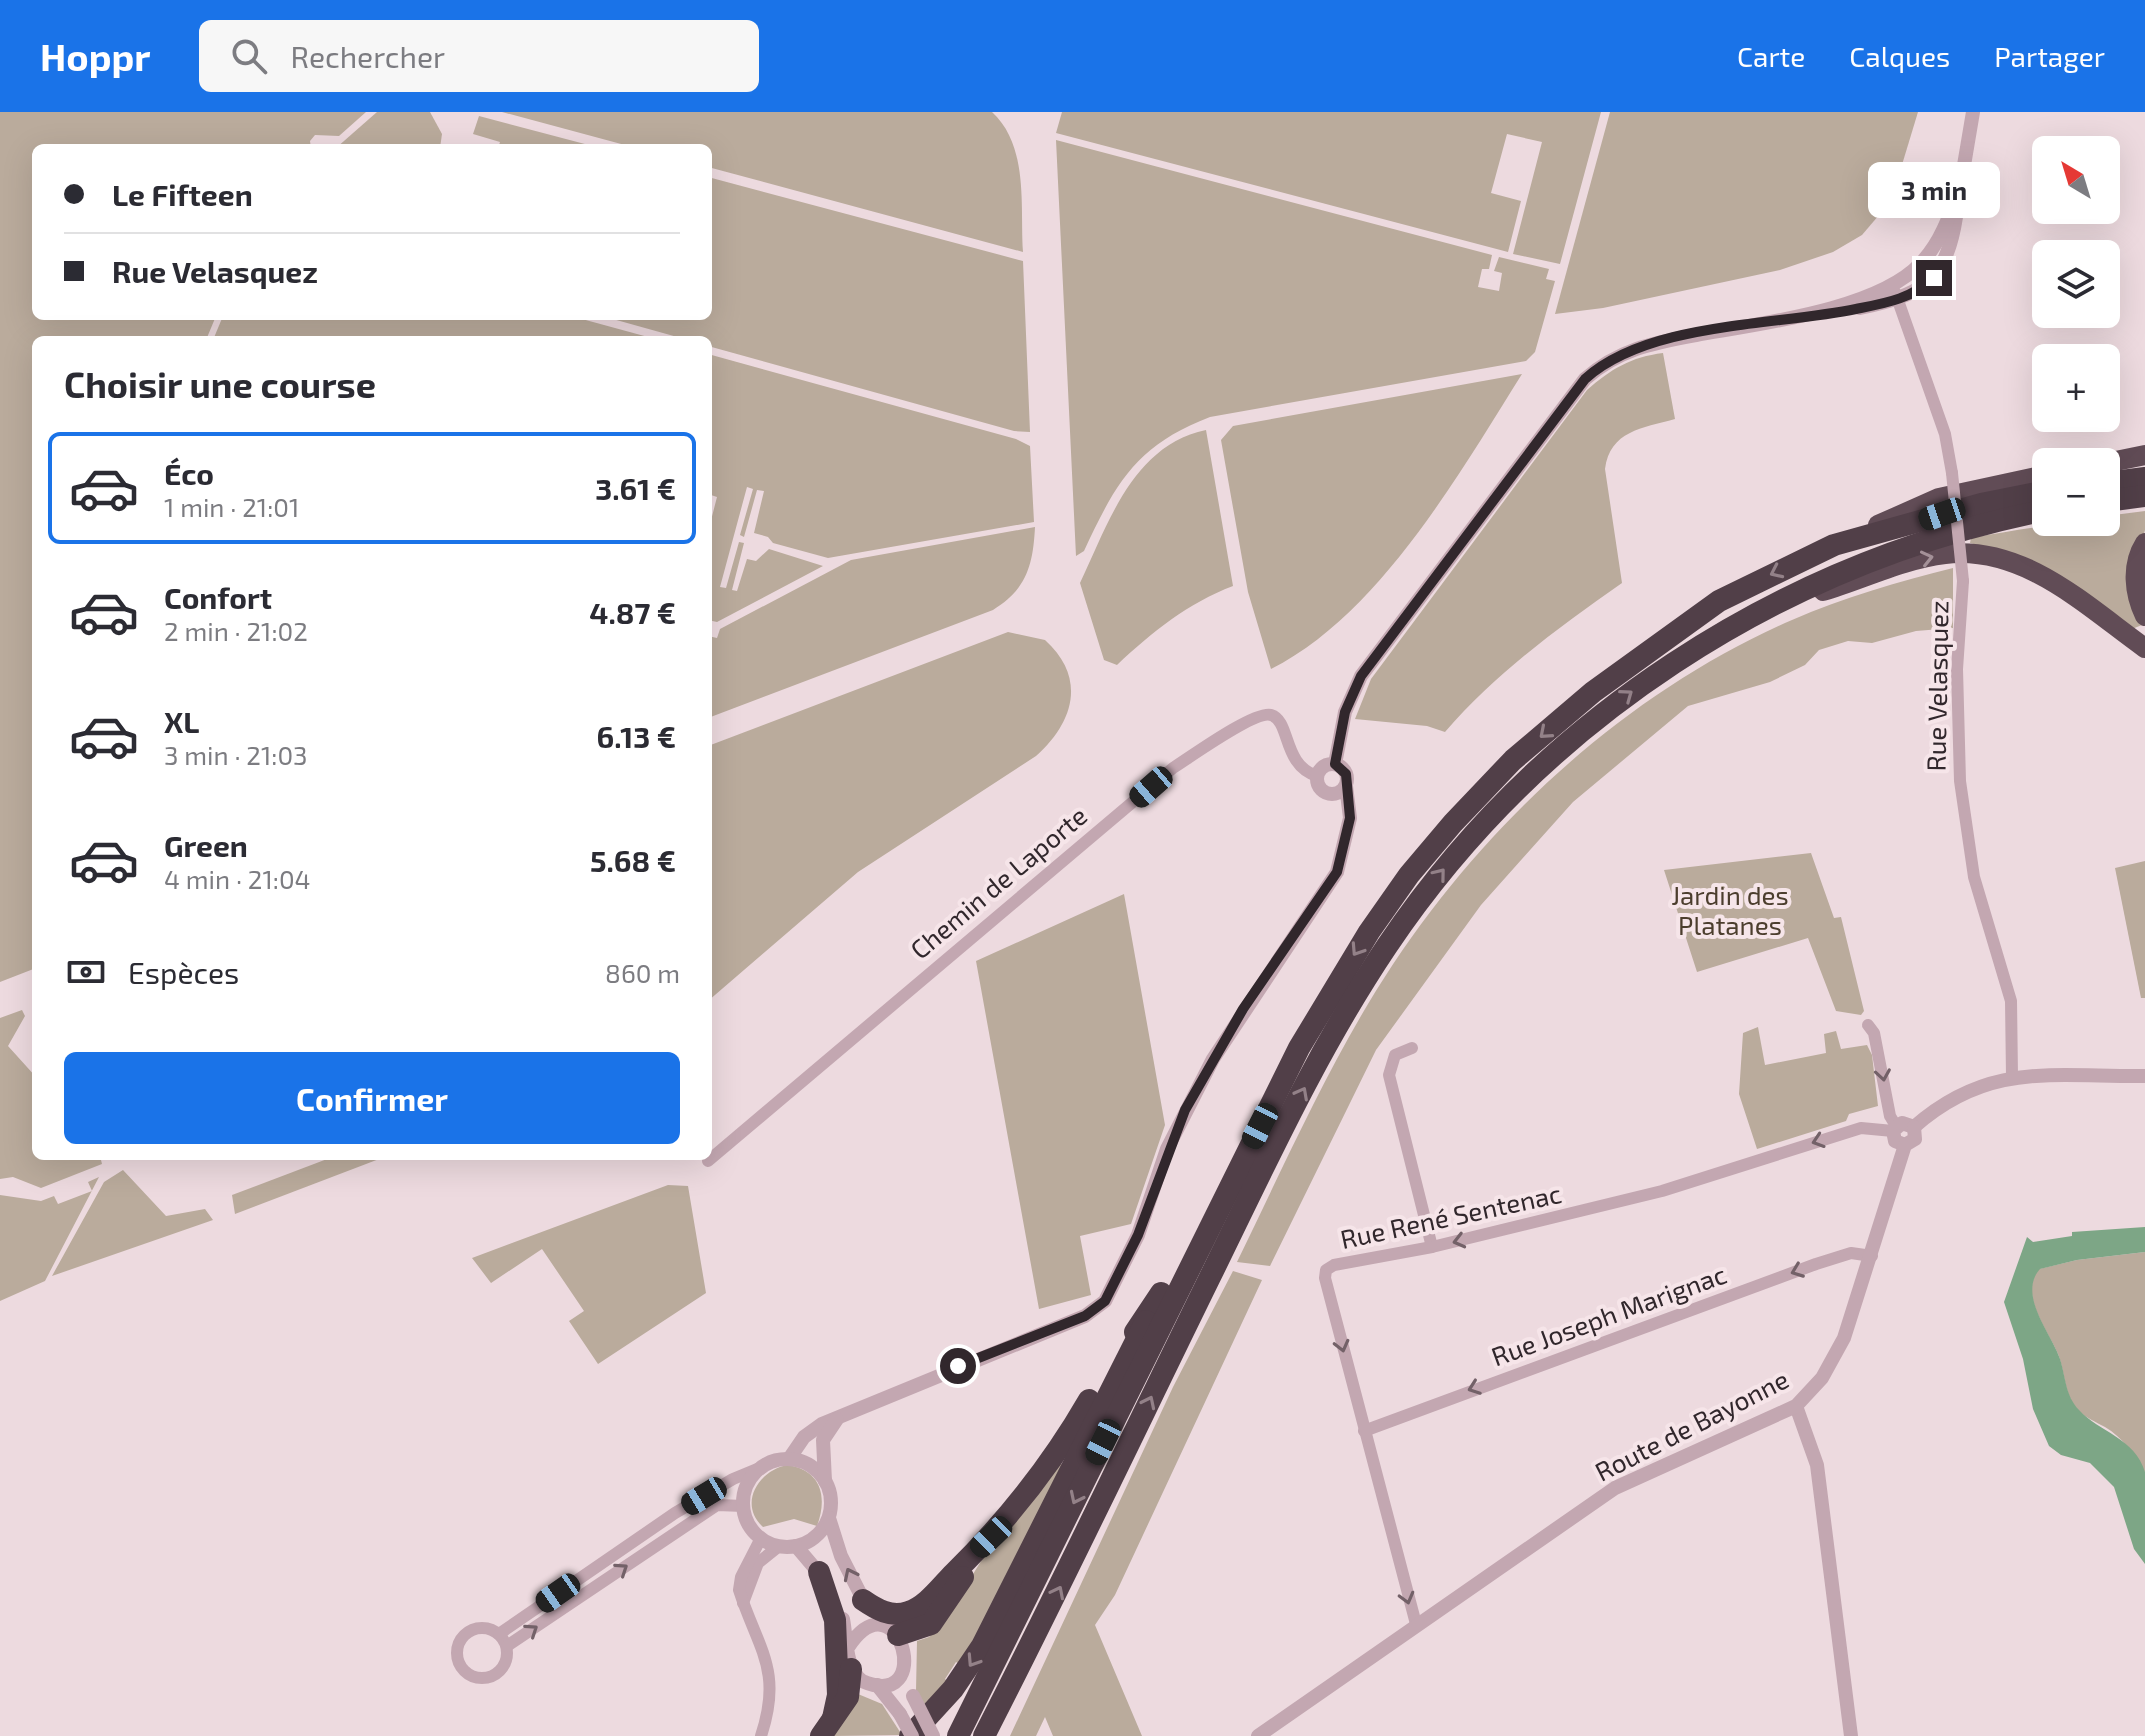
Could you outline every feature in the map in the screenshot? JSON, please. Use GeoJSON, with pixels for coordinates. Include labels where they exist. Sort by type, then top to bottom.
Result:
{"type":"FeatureCollection","features":[{"type":"Feature","properties":{"kind":"highway"},"geometry":{"type":"LineString","coordinates":[[2120,460],[2145,455]]}},
{"type":"Feature","properties":{"kind":"highway"},"geometry":{"type":"LineString","coordinates":[[958,1736],[1299,1048],[1369,932],[1409,875],[1484,789],[1593,692],[1719,601],[1939,498],[2032,478]]}},
{"type":"Feature","properties":{"kind":"highway"},"geometry":{"type":"LineString","coordinates":[[2120,481],[2145,478]]}},
{"type":"Feature","properties":{"kind":"highway"},"geometry":{"type":"LineString","coordinates":[[1834,545],[1981,504],[2032,494]]}},
{"type":"Feature","properties":{"kind":"highway"},"geometry":{"type":"LineString","coordinates":[[2120,499],[2145,496]]}},
{"type":"Feature","properties":{"kind":"highway"},"geometry":{"type":"LineString","coordinates":[[984,1736],[1080,1549],[1288,1119],[1343,1015],[1388,944],[1473,834],[1553,755],[1677,660],[1836,573],[1892,550],[2032,513]]}},
{"type":"Feature","properties":{"kind":"highway"},"geometry":{"type":"LineString","coordinates":[[2145,543],[2135,578],[2137,598],[2145,616]]}},
{"type":"Feature","properties":{"kind":"highway"},"geometry":{"type":"LineString","coordinates":[[1773,606],[1892,567],[1944,554],[1971,553],[2018,564],[2055,583],[2145,648]]}},
{"type":"Feature","properties":{"kind":"highway"},"geometry":{"type":"LineString","coordinates":[[911,1736],[966,1672],[996,1623],[1095,1419],[1161,1293],[1211,1200],[1247,1151]]}},
{"type":"Feature","properties":{"kind":"highway"},"geometry":{"type":"LineString","coordinates":[[890,1631],[931,1624],[991,1537],[1051,1463],[1090,1397],[1161,1293]]}},
{"type":"Feature","properties":{"kind":"highway"},"geometry":{"type":"LineString","coordinates":[[863,1600],[886,1613],[912,1611],[991,1537]]}},
{"type":"Feature","properties":{"kind":"highway"},"geometry":{"type":"LineString","coordinates":[[819,1572],[835,1620],[838,1695],[827,1727]]}},
{"type":"Feature","properties":{"kind":"highway"},"geometry":{"type":"LineString","coordinates":[[827,1727],[848,1697],[851,1669]]}},
{"type":"Feature","properties":{"kind":"street"},"geometry":{"type":"LineString","coordinates":[[1335,764],[1345,712],[1361,676],[1585,379],[1614,356],[1638,346],[1780,320],[1818,317],[1896,293],[1945,228],[1961,182],[1973,112]]}},
{"type":"Feature","properties":{"kind":"street","name":"Rue Velasquez"},"geometry":{"type":"LineString","coordinates":[[1896,293],[1943,426],[1952,473],[1963,581],[1957,669],[1960,781],[1974,877],[2011,1001],[2012,1076]]}},
{"type":"Feature","properties":{"kind":"street","name":"Chemin de Laporte"},"geometry":{"type":"LineString","coordinates":[[712,1158],[1173,768],[1259,716],[1272,715],[1279,719],[1293,759],[1305,772],[1317,776],[1321,790],[1331,794],[1342,808],[1347,834]]}},
{"type":"Feature","properties":{"kind":"street"},"geometry":{"type":"LineString","coordinates":[[789,1459],[804,1437],[837,1419],[1085,1316],[1105,1301],[1138,1235],[1185,1110],[1243,1009],[1329,888],[1343,854],[1350,818],[1345,770],[1335,764],[1324,766],[1317,776]]}},
{"type":"Feature","properties":{"kind":"street"},"geometry":{"type":"LineString","coordinates":[[1331,794],[1346,786]]}},
{"type":"Feature","properties":{"kind":"street"},"geometry":{"type":"LineString","coordinates":[[1868,1025],[1874,1033],[1895,1128],[1895,1141],[1905,1145]]}},
{"type":"Feature","properties":{"kind":"street"},"geometry":{"type":"LineString","coordinates":[[1412,1048],[1395,1055],[1389,1075],[1432,1247]]}},
{"type":"Feature","properties":{"kind":"street","name":"Route de Bayonne"},"geometry":{"type":"LineString","coordinates":[[1258,1736],[1416,1624],[1631,1479],[1796,1406],[1816,1386],[1833,1360],[1872,1256],[1905,1145],[1915,1139],[1914,1127],[1964,1093],[2012,1076],[2145,1076]]}},
{"type":"Feature","properties":{"kind":"street"},"geometry":{"type":"LineString","coordinates":[[1895,1128],[1905,1122],[1914,1127]]}},
{"type":"Feature","properties":{"kind":"street","name":"Rue René Sentenac"},"geometry":{"type":"LineString","coordinates":[[1416,1624],[1325,1278],[1326,1270],[1334,1265],[1432,1247],[1662,1191],[1861,1128],[1895,1128]]}},
{"type":"Feature","properties":{"kind":"street","name":"Rue Joseph Marignac"},"geometry":{"type":"LineString","coordinates":[[1364,1431],[1816,1264],[1851,1253],[1872,1256]]}},
{"type":"Feature","properties":{"kind":"street"},"geometry":{"type":"LineString","coordinates":[[1796,1406],[1815,1455],[1851,1736]]}},
{"type":"Feature","properties":{"kind":"street"},"geometry":{"type":"LineString","coordinates":[[796,1546],[819,1572],[840,1606],[851,1669],[862,1681],[877,1685],[893,1680],[902,1672],[906,1653],[863,1600],[841,1556],[829,1518],[831,1499],[825,1481],[823,1440],[837,1419]]}},
{"type":"Feature","properties":{"kind":"street"},"geometry":{"type":"LineString","coordinates":[[499,1634],[675,1513],[733,1479],[789,1459],[810,1465],[825,1481]]}},
{"type":"Feature","properties":{"kind":"street"},"geometry":{"type":"LineString","coordinates":[[762,1467],[750,1480],[744,1506],[749,1524],[761,1538],[779,1546],[796,1546],[817,1535],[829,1518]]}},
{"type":"Feature","properties":{"kind":"street"},"geometry":{"type":"LineString","coordinates":[[507,1646],[717,1505],[744,1506]]}},
{"type":"Feature","properties":{"kind":"street"},"geometry":{"type":"LineString","coordinates":[[761,1538],[741,1577],[739,1590],[763,1650],[772,1692],[761,1736]]}},
{"type":"Feature","properties":{"kind":"street"},"geometry":{"type":"LineString","coordinates":[[743,1603],[758,1563],[779,1546]]}},
{"type":"Feature","properties":{"kind":"street"},"geometry":{"type":"LineString","coordinates":[[481,1628],[499,1634],[507,1646],[505,1663],[493,1676],[476,1678],[462,1669],[457,1652],[464,1636],[481,1628]]}},
{"type":"Feature","properties":{"kind":"street"},"geometry":{"type":"LineString","coordinates":[[849,1646],[865,1630],[890,1631]]}},
{"type":"Feature","properties":{"kind":"street"},"geometry":{"type":"LineString","coordinates":[[902,1672],[933,1736]]}},
{"type":"Feature","properties":{"kind":"street"},"geometry":{"type":"LineString","coordinates":[[877,1685],[900,1714],[911,1736]]}},
{"type":"Feature","properties":{"kind":"green space"},"geometry":{"type":"Polygon","coordinates":[[[0,112],[366,112],[339,136],[315,135],[310,144],[32,144],[32,320],[214,320],[208,336],[32,336],[32,970],[0,982],[0,112]]]}},
{"type":"Feature","properties":{"kind":"green space"},"geometry":{"type":"Polygon","coordinates":[[[377,112],[430,112],[442,134],[441,144],[341,144],[377,112]]]}},
{"type":"Feature","properties":{"kind":"green space"},"geometry":{"type":"Polygon","coordinates":[[[502,112],[992,112],[1004,126],[1017,159],[1022,196],[1023,252],[712,168],[712,144],[621,144],[502,112]]]}},
{"type":"Feature","properties":{"kind":"green space"},"geometry":{"type":"Polygon","coordinates":[[[1062,112],[1601,112],[1560,264],[1513,254],[1542,142],[1507,134],[1491,193],[1521,201],[1508,252],[1056,133],[1062,112]]]}},
{"type":"Feature","properties":{"kind":"green space"},"geometry":{"type":"Polygon","coordinates":[[[1610,112],[1918,112],[1891,201],[1862,235],[1833,252],[1780,270],[1603,308],[1555,314],[1610,112]]]}},
{"type":"Feature","properties":{"kind":"green space"},"geometry":{"type":"Polygon","coordinates":[[[479,116],[585,144],[499,144],[473,134],[479,116]]]}},
{"type":"Feature","properties":{"kind":"green space"},"geometry":{"type":"Polygon","coordinates":[[[1056,140],[1492,255],[1489,269],[1482,269],[1478,287],[1499,291],[1502,273],[1494,271],[1499,257],[1549,269],[1546,279],[1555,281],[1535,352],[1526,361],[1210,417],[1185,428],[1164,440],[1132,469],[1107,505],[1084,551],[1076,556],[1056,140]]]}},
{"type":"Feature","properties":{"kind":"green space"},"geometry":{"type":"Polygon","coordinates":[[[712,178],[1023,261],[1030,432],[1014,431],[712,347],[712,336],[674,336],[616,320],[712,320],[712,178]]]}},
{"type":"Feature","properties":{"kind":"green space"},"geometry":{"type":"Polygon","coordinates":[[[221,320],[586,320],[644,336],[215,336],[221,320]]]}},
{"type":"Feature","properties":{"kind":"green space"},"geometry":{"type":"Polygon","coordinates":[[[1663,353],[1675,419],[1640,429],[1621,439],[1613,446],[1605,469],[1622,583],[1507,670],[1445,732],[1427,726],[1355,719],[1371,679],[1587,390],[1622,365],[1663,353]]]}},
{"type":"Feature","properties":{"kind":"green space"},"geometry":{"type":"Polygon","coordinates":[[[712,355],[1016,439],[1030,446],[1034,522],[828,558],[773,543],[768,537],[754,533],[764,491],[757,490],[744,537],[740,535],[753,489],[747,487],[720,587],[726,588],[739,542],[744,543],[732,590],[737,591],[747,559],[756,561],[769,549],[823,566],[717,622],[712,621],[712,516],[717,497],[712,495],[712,355]]]}},
{"type":"Feature","properties":{"kind":"green space"},"geometry":{"type":"Polygon","coordinates":[[[1522,374],[1443,497],[1381,578],[1347,614],[1310,645],[1271,669],[1248,592],[1221,440],[1233,426],[1522,374]]]}},
{"type":"Feature","properties":{"kind":"green space"},"geometry":{"type":"Polygon","coordinates":[[[1206,430],[1233,586],[1171,620],[1117,665],[1104,660],[1080,583],[1113,513],[1141,469],[1159,452],[1181,438],[1206,430]]]}},
{"type":"Feature","properties":{"kind":"green space"},"geometry":{"type":"Polygon","coordinates":[[[2145,511],[2145,530],[2129,596],[2142,625],[2132,629],[2031,560],[1970,543],[1971,538],[2032,528],[2032,536],[2120,536],[2120,514],[2145,511]]]}},
{"type":"Feature","properties":{"kind":"green space"},"geometry":{"type":"Polygon","coordinates":[[[1035,527],[1030,564],[1021,585],[993,610],[712,716],[712,637],[717,638],[720,629],[851,560],[1035,527]]]}},
{"type":"Feature","properties":{"kind":"green space"},"geometry":{"type":"Polygon","coordinates":[[[1953,568],[1953,628],[1916,631],[1872,643],[1848,641],[1819,650],[1805,665],[1770,682],[1688,706],[1573,802],[1481,905],[1376,1050],[1270,1266],[1237,1262],[1333,1067],[1368,1004],[1407,944],[1451,886],[1499,831],[1551,779],[1606,732],[1665,689],[1727,652],[1831,604],[1953,568]]]}},
{"type":"Feature","properties":{"kind":"green space"},"geometry":{"type":"Polygon","coordinates":[[[1008,632],[1045,640],[1067,669],[1071,684],[1067,714],[1049,743],[1036,756],[858,872],[712,998],[712,744],[1008,632]]]}},
{"type":"Feature","properties":{"kind":"green space","name":"Jardin des Platanes"},"geometry":{"type":"Polygon","coordinates":[[[1811,853],[1834,918],[1841,917],[1864,1011],[1861,1015],[1836,1011],[1808,938],[1697,972],[1664,870],[1811,853]]]}},
{"type":"Feature","properties":{"kind":"green space"},"geometry":{"type":"Polygon","coordinates":[[[2145,861],[2145,998],[2141,998],[2115,868],[2145,861]]]}},
{"type":"Feature","properties":{"kind":"green space"},"geometry":{"type":"Polygon","coordinates":[[[1124,894],[1165,1125],[1131,1224],[1080,1236],[1091,1295],[1039,1309],[976,961],[1124,894]]]}},
{"type":"Feature","properties":{"kind":"green space"},"geometry":{"type":"Polygon","coordinates":[[[22,1010],[25,1016],[8,1046],[32,1073],[32,1160],[101,1160],[102,1164],[41,1188],[13,1177],[0,1179],[0,1018],[22,1010]]]}},
{"type":"Feature","properties":{"kind":"green space"},"geometry":{"type":"Polygon","coordinates":[[[1758,1027],[1765,1065],[1826,1053],[1824,1034],[1836,1031],[1841,1049],[1867,1045],[1872,1055],[1878,1106],[1849,1114],[1846,1121],[1757,1149],[1739,1094],[1743,1033],[1758,1027]]]}},
{"type":"Feature","properties":{"kind":"green space"},"geometry":{"type":"Polygon","coordinates":[[[324,1160],[377,1160],[235,1214],[232,1195],[324,1160]]]}},
{"type":"Feature","properties":{"kind":"green space"},"geometry":{"type":"Polygon","coordinates":[[[123,1170],[166,1216],[205,1209],[213,1220],[52,1276],[104,1182],[123,1170]]]}},
{"type":"Feature","properties":{"kind":"green space"},"geometry":{"type":"Polygon","coordinates":[[[99,1177],[92,1191],[88,1182],[99,1177]]]}},
{"type":"Feature","properties":{"kind":"green space"},"geometry":{"type":"Polygon","coordinates":[[[668,1185],[688,1186],[706,1293],[598,1364],[569,1321],[584,1311],[542,1249],[491,1283],[472,1258],[668,1185]]]}},
{"type":"Feature","properties":{"kind":"green space"},"geometry":{"type":"Polygon","coordinates":[[[92,1191],[45,1281],[0,1301],[0,1195],[41,1201],[54,1196],[58,1204],[92,1191]]]}},
{"type":"Feature","properties":{"kind":"green space"},"geometry":{"type":"Polygon","coordinates":[[[2145,1252],[2145,1473],[2123,1441],[2085,1416],[2074,1404],[2067,1391],[2061,1361],[2037,1312],[2032,1289],[2039,1269],[2077,1260],[2145,1252]]]}},
{"type":"Feature","properties":{"kind":"green space"},"geometry":{"type":"Polygon","coordinates":[[[1233,1271],[1262,1280],[1115,1595],[1095,1625],[1142,1736],[1053,1736],[1045,1717],[1036,1736],[1010,1736],[1173,1387],[1233,1271]]]}},
{"type":"Feature","properties":{"kind":"green space"},"geometry":{"type":"Polygon","coordinates":[[[1058,1461],[1064,1466],[961,1665],[956,1662],[945,1679],[948,1682],[925,1710],[916,1691],[917,1641],[929,1637],[942,1624],[983,1558],[1058,1461]]]}},
{"type":"Feature","properties":{"kind":"green space"},"geometry":{"type":"Polygon","coordinates":[[[787,1465],[808,1472],[819,1486],[822,1505],[817,1526],[794,1519],[763,1527],[756,1518],[752,1499],[760,1481],[777,1468],[787,1465]]]}},
{"type":"Feature","properties":{"kind":"green space"},"geometry":{"type":"Polygon","coordinates":[[[858,1694],[882,1704],[902,1735],[833,1736],[858,1694]]]}},
{"type":"Feature","properties":{"kind":"shaded area"},"geometry":{"type":"Polygon","coordinates":[[[2145,1227],[2145,1252],[2077,1260],[2040,1269],[2032,1291],[2038,1314],[2060,1359],[2074,1404],[2087,1418],[2125,1443],[2140,1460],[2145,1472],[2145,1564],[2134,1549],[2114,1487],[2090,1463],[2061,1455],[2049,1446],[2033,1409],[2023,1359],[2004,1302],[2027,1237],[2033,1242],[2072,1236],[2072,1232],[2145,1227]]]}},
{"type":"Feature","properties":{"kind":"route"},"geometry":{"type":"LineString","coordinates":[[958,1366],[1085,1316],[1105,1301],[1138,1235],[1167,1149],[1185,1110],[1243,1009],[1329,888],[1337,872],[1350,818],[1347,777],[1342,768],[1335,764],[1345,712],[1353,691],[1396,627],[1573,391],[1599,366],[1638,346],[1780,320],[1818,317],[1899,300],[1919,291],[1934,278]]}}]}
